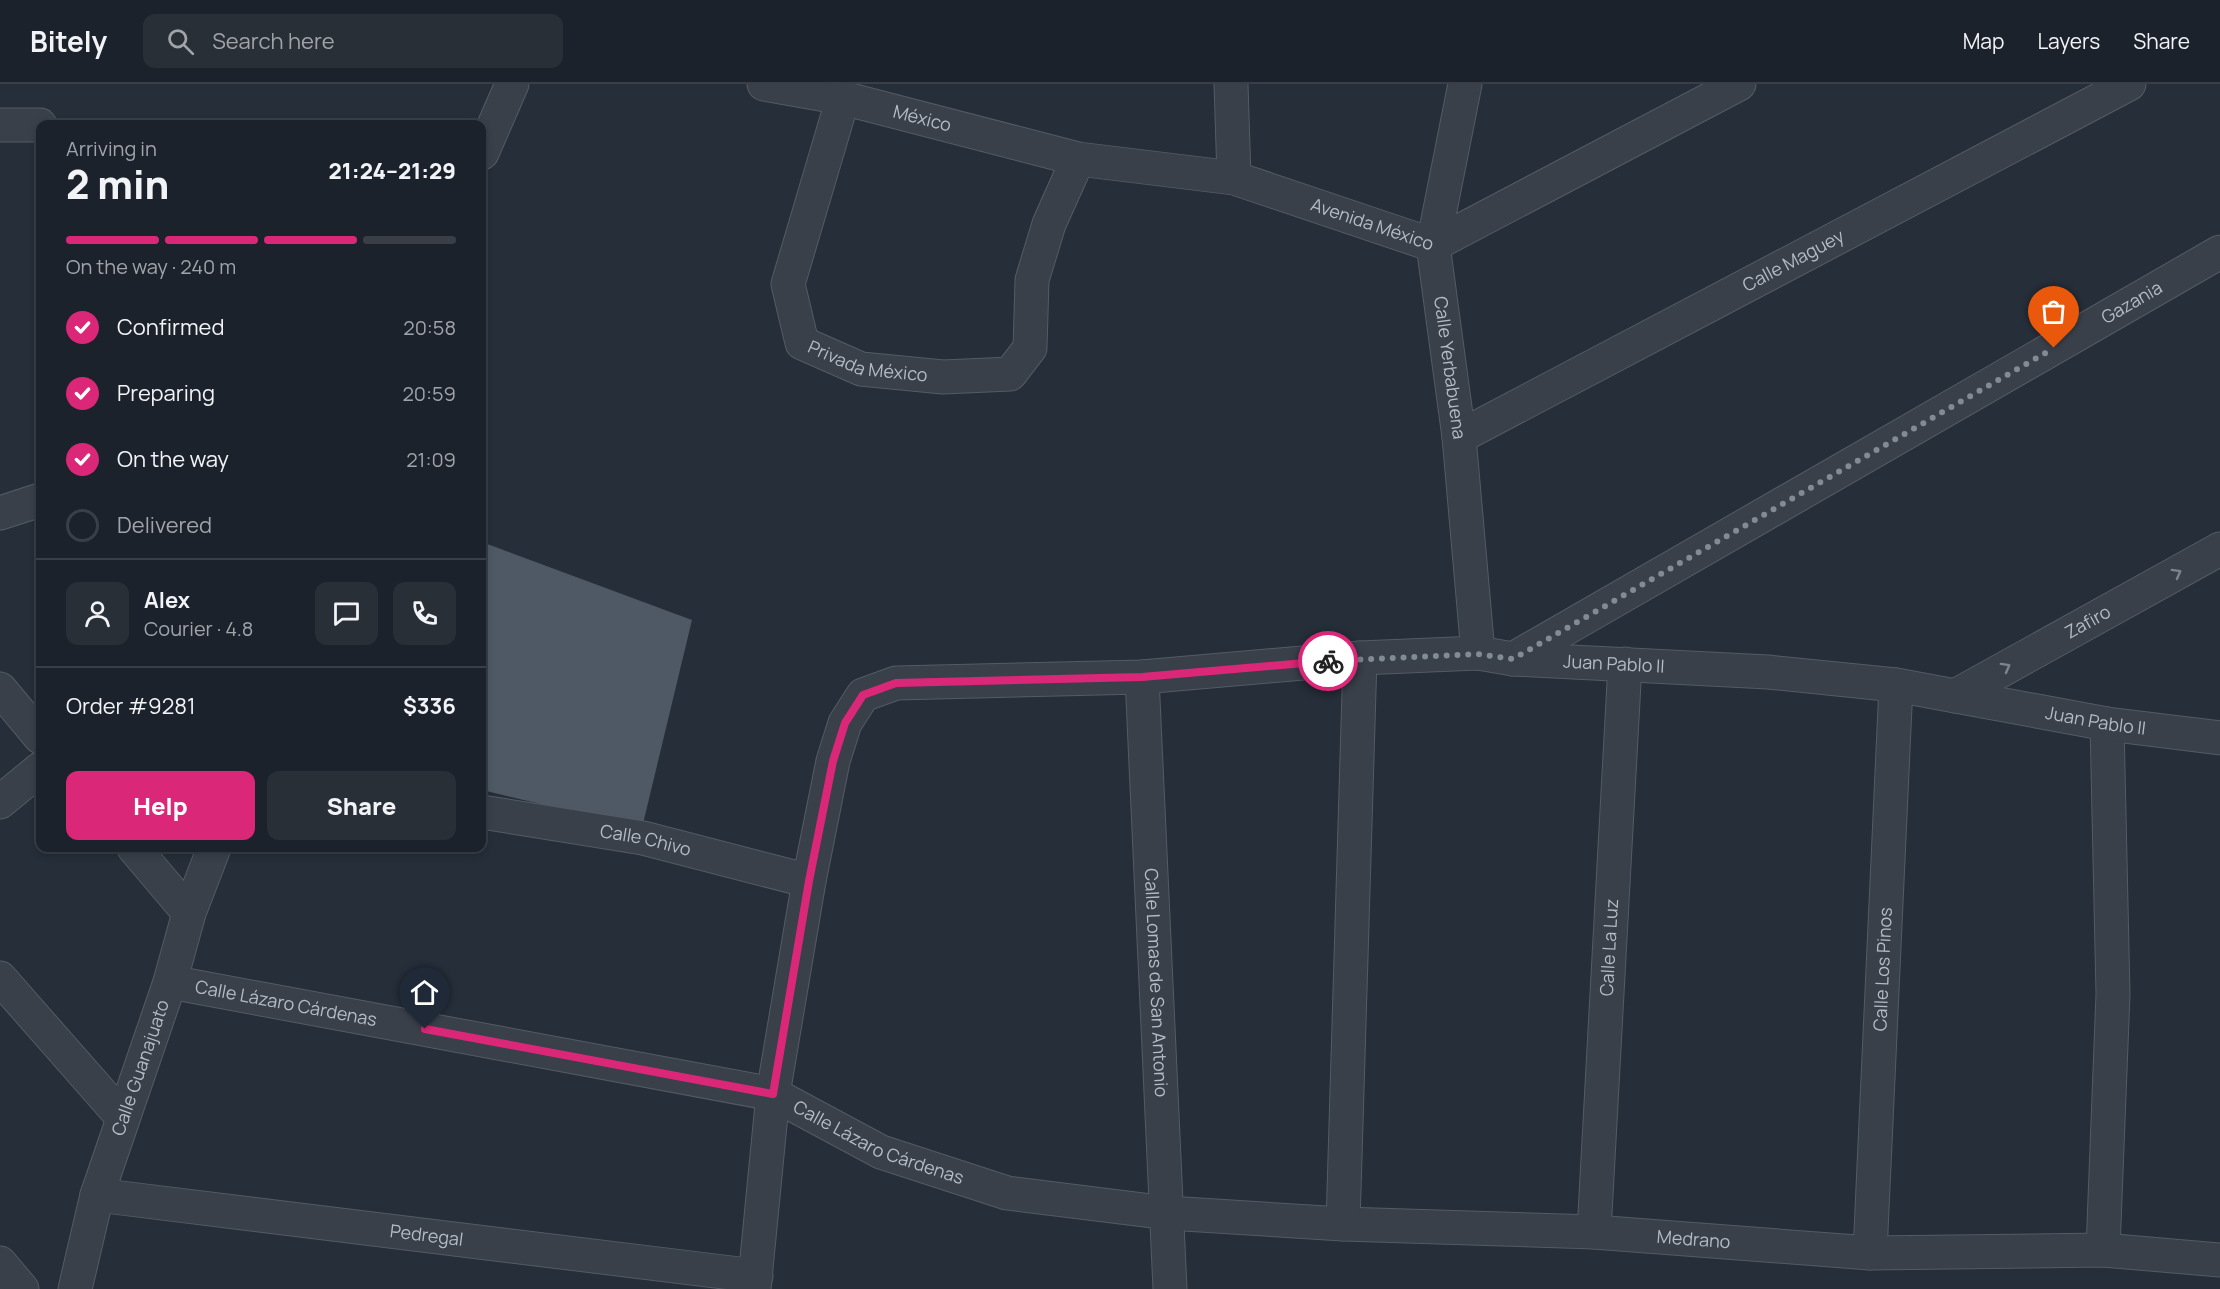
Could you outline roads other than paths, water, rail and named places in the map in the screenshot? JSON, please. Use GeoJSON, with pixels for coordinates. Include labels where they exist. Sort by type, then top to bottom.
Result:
{"type":"FeatureCollection","features":[{"type":"Feature","properties":{"kind":"street"},"geometry":{"type":"LineString","coordinates":[[486,144],[512,84]]}},
{"type":"Feature","properties":{"kind":"street","name":"México"},"geometry":{"type":"LineString","coordinates":[[764,84],[843,98],[1078,159]]}},
{"type":"Feature","properties":{"kind":"street"},"geometry":{"type":"LineString","coordinates":[[1231,84],[1234,178]]}},
{"type":"Feature","properties":{"kind":"street","name":"Calle Yerbabuena"},"geometry":{"type":"LineString","coordinates":[[1465,84],[1433,245],[1459,437],[1478,654]]}},
{"type":"Feature","properties":{"kind":"street","name":"Avenida México"},"geometry":{"type":"LineString","coordinates":[[1078,159],[1234,178],[1433,245],[1739,84]]}},
{"type":"Feature","properties":{"kind":"street","name":"Calle Maguey"},"geometry":{"type":"LineString","coordinates":[[1459,437],[2128,84]]}},
{"type":"Feature","properties":{"kind":"street","name":"Privada México"},"geometry":{"type":"LineString","coordinates":[[843,98],[788,284],[802,343],[861,369],[943,377],[1010,374],[1030,348],[1032,280],[1049,224],[1078,159]]}},
{"type":"Feature","properties":{"kind":"street"},"geometry":{"type":"LineString","coordinates":[[0,125],[36,125]]}},
{"type":"Feature","properties":{"kind":"street","name":"Gazania"},"geometry":{"type":"LineString","coordinates":[[1513,659],[2220,252]]}},
{"type":"Feature","properties":{"kind":"street"},"geometry":{"type":"LineString","coordinates":[[0,513],[36,501]]}},
{"type":"Feature","properties":{"kind":"street","name":"Zafiro"},"geometry":{"type":"LineString","coordinates":[[1955,696],[2220,549]]}},
{"type":"Feature","properties":{"kind":"street","name":"Juan Pablo II"},"geometry":{"type":"LineString","coordinates":[[809,881],[833,761],[845,723],[863,695],[896,683],[1142,677],[1360,658],[1478,654],[1513,659],[1768,672],[1896,685],[2107,724],[2220,738]]}},
{"type":"Feature","properties":{"kind":"street"},"geometry":{"type":"LineString","coordinates":[[1343,1224],[1360,658]]}},
{"type":"Feature","properties":{"kind":"street","name":"Calle La Luz"},"geometry":{"type":"LineString","coordinates":[[1594,1232],[1625,664]]}},
{"type":"Feature","properties":{"kind":"street","name":"Calle Lomas de San Antonio"},"geometry":{"type":"LineString","coordinates":[[1142,677],[1170,1289]]}},
{"type":"Feature","properties":{"kind":"street","name":"Calle Los Pinos"},"geometry":{"type":"LineString","coordinates":[[1870,1253],[1896,685]]}},
{"type":"Feature","properties":{"kind":"street"},"geometry":{"type":"LineString","coordinates":[[0,688],[36,732]]}},
{"type":"Feature","properties":{"kind":"street"},"geometry":{"type":"LineString","coordinates":[[2103,1251],[2113,994],[2107,724]]}},
{"type":"Feature","properties":{"kind":"street"},"geometry":{"type":"LineString","coordinates":[[0,802],[36,772]]}},
{"type":"Feature","properties":{"kind":"street","name":"Calle Chivo"},"geometry":{"type":"LineString","coordinates":[[486,813],[643,838],[809,881]]}},
{"type":"Feature","properties":{"kind":"street"},"geometry":{"type":"LineString","coordinates":[[137,852],[189,913]]}},
{"type":"Feature","properties":{"kind":"street","name":"Calle Guanajuato"},"geometry":{"type":"LineString","coordinates":[[75,1289],[97,1195],[170,982],[189,913],[212,852]]}},
{"type":"Feature","properties":{"kind":"street"},"geometry":{"type":"LineString","coordinates":[[755,1282],[773,1094],[809,881]]}},
{"type":"Feature","properties":{"kind":"street"},"geometry":{"type":"LineString","coordinates":[[0,978],[123,1118]]}},
{"type":"Feature","properties":{"kind":"street","name":"Calle Lázaro Cárdenas"},"geometry":{"type":"LineString","coordinates":[[170,982],[773,1094],[881,1152],[1007,1193],[1168,1213]]}},
{"type":"Feature","properties":{"kind":"street","name":"Pedregal"},"geometry":{"type":"LineString","coordinates":[[97,1195],[755,1282]]}},
{"type":"Feature","properties":{"kind":"street","name":"Medrano"},"geometry":{"type":"LineString","coordinates":[[1168,1213],[1343,1224],[1594,1232],[1870,1253],[2103,1251],[2220,1260]]}},
{"type":"Feature","properties":{"kind":"street"},"geometry":{"type":"LineString","coordinates":[[0,1263],[22,1289]]}}]}
